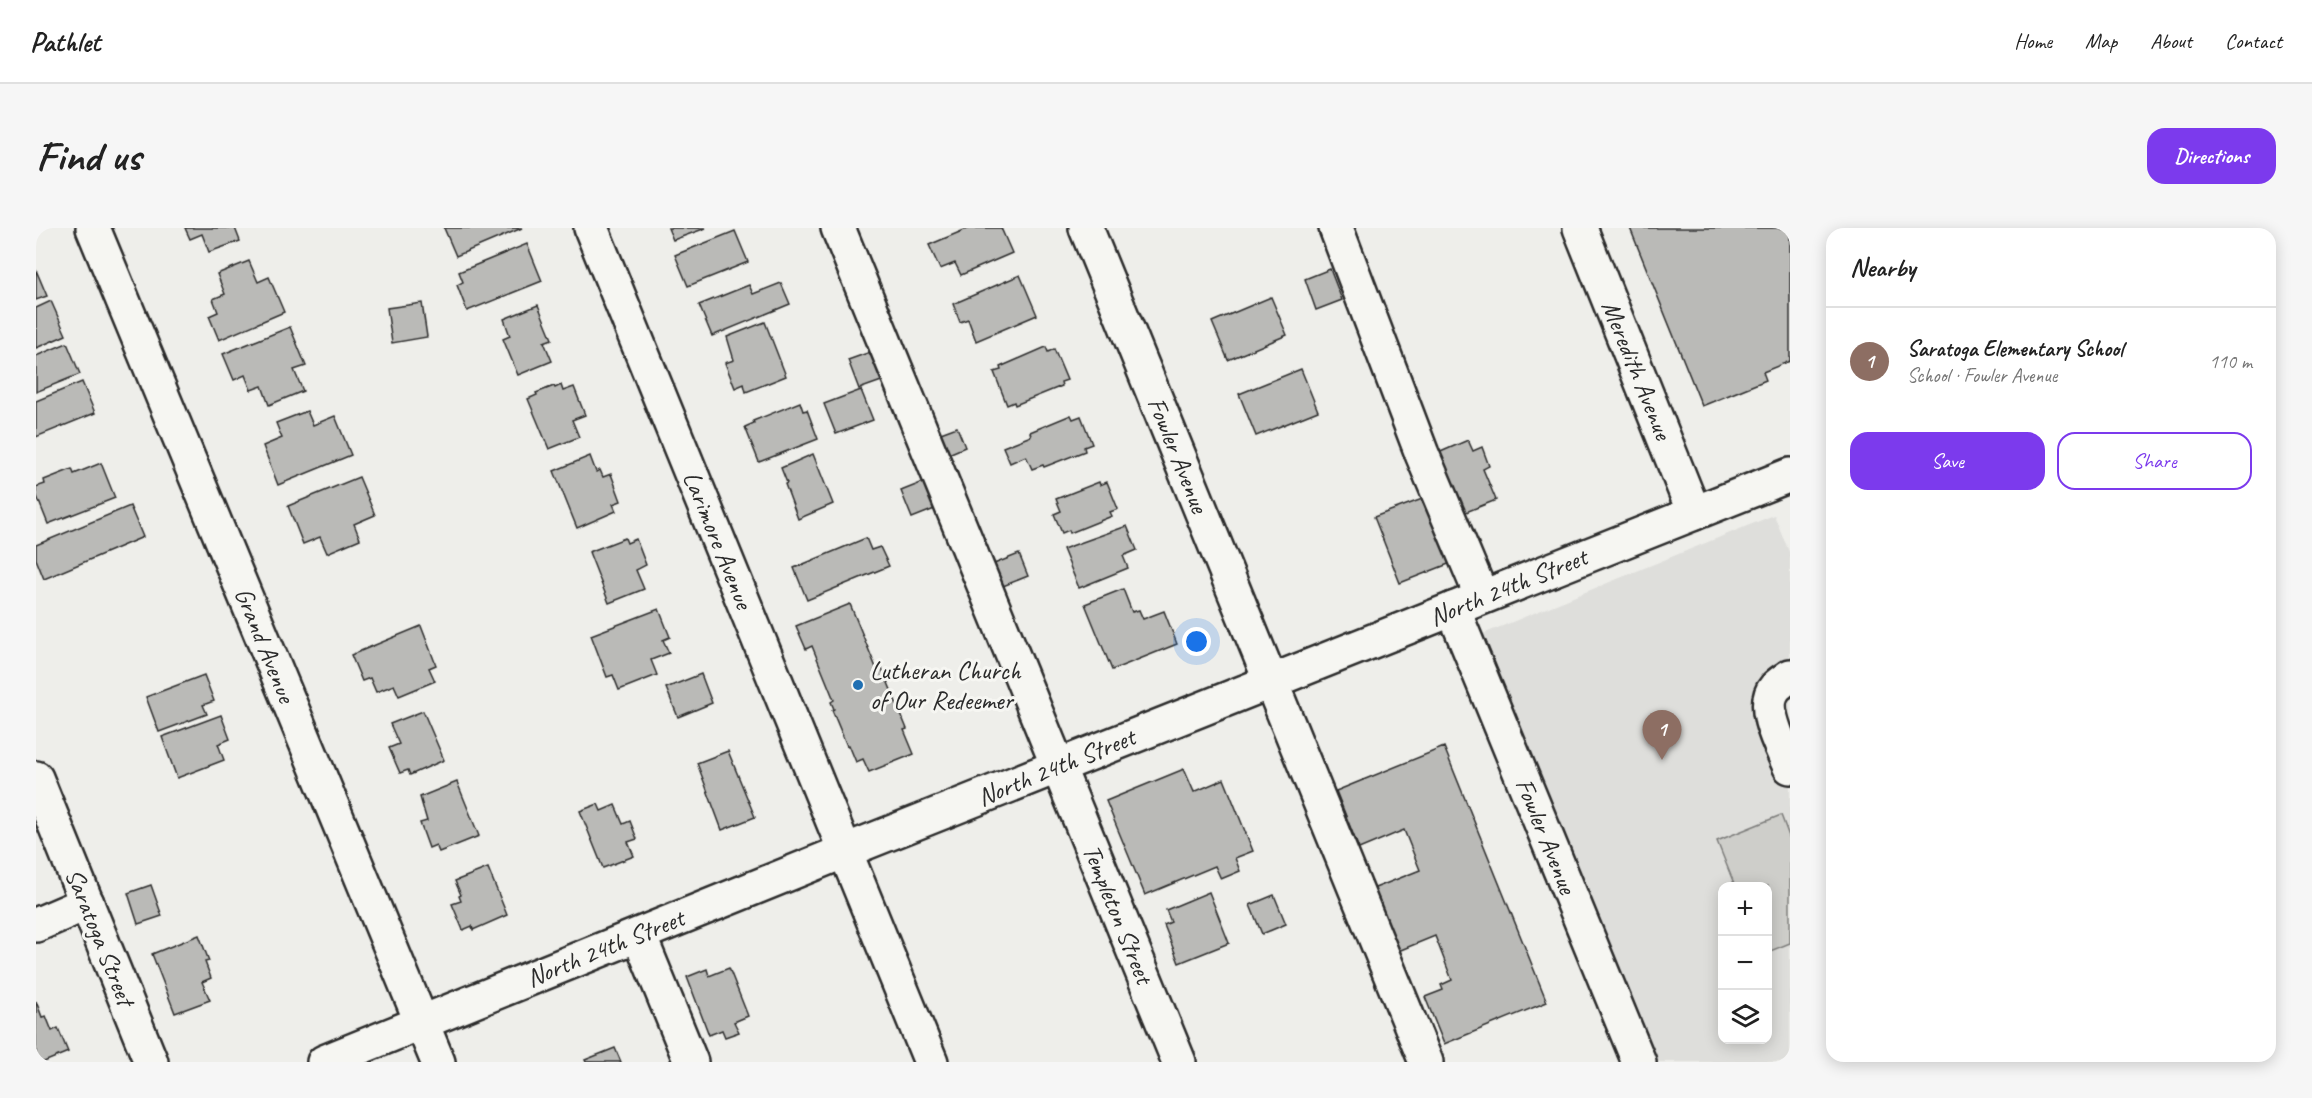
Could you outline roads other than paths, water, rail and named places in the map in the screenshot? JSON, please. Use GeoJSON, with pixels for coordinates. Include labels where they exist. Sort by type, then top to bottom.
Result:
{"type":"FeatureCollection","features":[{"type":"Feature","properties":{"kind":"street","name":"Grand Avenue"},"geometry":{"type":"LineString","coordinates":[[93,228],[438,1062]]}},
{"type":"Feature","properties":{"kind":"street","name":"Larimore Avenue"},"geometry":{"type":"LineString","coordinates":[[591,228],[931,1062]]}},
{"type":"Feature","properties":{"kind":"street","name":"Templeton Street"},"geometry":{"type":"LineString","coordinates":[[838,228],[1179,1062]]}},
{"type":"Feature","properties":{"kind":"street","name":"Fowler Avenue"},"geometry":{"type":"LineString","coordinates":[[1086,228],[1426,1062]]}},
{"type":"Feature","properties":{"kind":"street","name":"Fowler Avenue"},"geometry":{"type":"LineString","coordinates":[[1336,228],[1422,454],[1467,603],[1639,1062]]}},
{"type":"Feature","properties":{"kind":"street","name":"Meredith Avenue"},"geometry":{"type":"LineString","coordinates":[[1580,228],[1694,513]]}},
{"type":"Feature","properties":{"kind":"street","name":"North 24th Street"},"geometry":{"type":"LineString","coordinates":[[324,1062],[1057,766],[1694,513],[1787,485]]}},
{"type":"Feature","properties":{"kind":"street"},"geometry":{"type":"LineString","coordinates":[[1790,676],[1774,689],[1769,702],[1773,725],[1790,767]]}},
{"type":"Feature","properties":{"kind":"street","name":"Saratoga Street"},"geometry":{"type":"LineString","coordinates":[[36,778],[151,1062]]}},
{"type":"Feature","properties":{"kind":"street"},"geometry":{"type":"LineString","coordinates":[[36,925],[87,903]]}},
{"type":"Feature","properties":{"kind":"street"},"geometry":{"type":"LineString","coordinates":[[639,935],[691,1062]]}},
{"type":"Feature","properties":{"kind":"place","name":"Lutheran Church of Our Redeemer"},"geometry":{"type":"Point","coordinates":[858,685]}},
{"type":"Feature","properties":{"kind":"place","name":"Saratoga Elementary School"},"geometry":{"type":"Point","coordinates":[1662,760]}}]}
